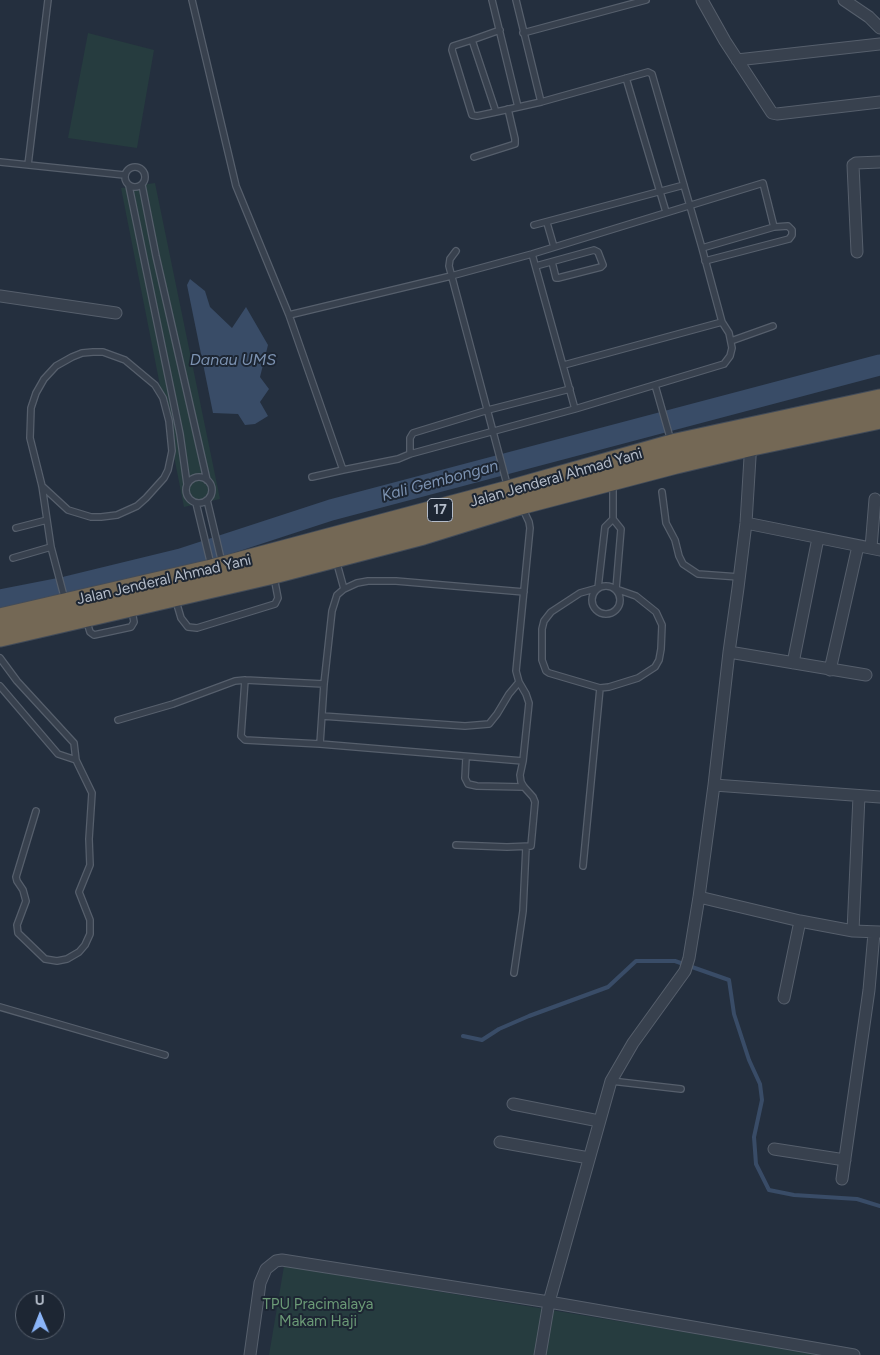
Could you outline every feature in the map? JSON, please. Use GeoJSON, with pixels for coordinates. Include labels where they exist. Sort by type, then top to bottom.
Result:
{"type":"FeatureCollection","features":[{"type":"Feature","properties":{"kind":"highway","name":"Jalan Jenderal Ahmad Yani"},"geometry":{"type":"LineString","coordinates":[[0,636],[175,596],[218,569],[273,572],[335,557],[512,491],[751,436],[880,400]]}},
{"type":"Feature","properties":{"kind":"highway","name":"Jalan Jenderal Ahmad Yani"},"geometry":{"type":"LineString","coordinates":[[751,436],[880,418]]}},
{"type":"Feature","properties":{"kind":"highway","name":"Jalan Jenderal Ahmad Yani"},"geometry":{"type":"LineString","coordinates":[[512,491],[614,481],[674,454]]}},
{"type":"Feature","properties":{"kind":"highway","name":"Jalan Jenderal Ahmad Yani"},"geometry":{"type":"LineString","coordinates":[[0,619],[65,599],[218,569],[420,525]]}},
{"type":"Feature","properties":{"kind":"street"},"geometry":{"type":"LineString","coordinates":[[702,0],[737,60],[772,113],[777,114],[880,102]]}},
{"type":"Feature","properties":{"kind":"street"},"geometry":{"type":"LineString","coordinates":[[844,0],[869,17],[880,28]]}},
{"type":"Feature","properties":{"kind":"street"},"geometry":{"type":"LineString","coordinates":[[737,60],[880,44]]}},
{"type":"Feature","properties":{"kind":"street"},"geometry":{"type":"LineString","coordinates":[[858,252],[854,165],[880,162]]}},
{"type":"Feature","properties":{"kind":"street"},"geometry":{"type":"LineString","coordinates":[[0,296],[116,313]]}},
{"type":"Feature","properties":{"kind":"street"},"geometry":{"type":"LineString","coordinates":[[540,1355],[549,1302],[611,1081],[633,1043],[685,971],[689,958],[714,785],[746,523],[751,436]]}},
{"type":"Feature","properties":{"kind":"street"},"geometry":{"type":"LineString","coordinates":[[746,523],[876,549],[875,499]]}},
{"type":"Feature","properties":{"kind":"street"},"geometry":{"type":"LineString","coordinates":[[793,663],[818,538]]}},
{"type":"Feature","properties":{"kind":"street"},"geometry":{"type":"LineString","coordinates":[[830,670],[858,546]]}},
{"type":"Feature","properties":{"kind":"street"},"geometry":{"type":"LineString","coordinates":[[729,652],[866,675]]}},
{"type":"Feature","properties":{"kind":"street"},"geometry":{"type":"LineString","coordinates":[[714,785],[880,797]]}},
{"type":"Feature","properties":{"kind":"street"},"geometry":{"type":"LineString","coordinates":[[853,931],[859,796]]}},
{"type":"Feature","properties":{"kind":"street"},"geometry":{"type":"LineString","coordinates":[[699,897],[800,921],[853,931],[877,932],[842,1180]]}},
{"type":"Feature","properties":{"kind":"street"},"geometry":{"type":"LineString","coordinates":[[784,998],[800,921]]}},
{"type":"Feature","properties":{"kind":"street"},"geometry":{"type":"LineString","coordinates":[[513,1104],[599,1121]]}},
{"type":"Feature","properties":{"kind":"street"},"geometry":{"type":"LineString","coordinates":[[500,1142],[589,1158]]}},
{"type":"Feature","properties":{"kind":"street"},"geometry":{"type":"LineString","coordinates":[[774,1149],[845,1160]]}},
{"type":"Feature","properties":{"kind":"street"},"geometry":{"type":"LineString","coordinates":[[250,1355],[260,1283],[266,1269],[276,1261],[290,1261],[549,1302],[854,1355]]}},
{"type":"Feature","properties":{"kind":"lane"},"geometry":{"type":"LineString","coordinates":[[28,165],[48,0]]}},
{"type":"Feature","properties":{"kind":"lane"},"geometry":{"type":"LineString","coordinates":[[192,0],[233,178],[289,315],[343,470]]}},
{"type":"Feature","properties":{"kind":"lane"},"geometry":{"type":"LineString","coordinates":[[492,0],[518,107]]}},
{"type":"Feature","properties":{"kind":"lane"},"geometry":{"type":"LineString","coordinates":[[516,0],[541,102]]}},
{"type":"Feature","properties":{"kind":"lane"},"geometry":{"type":"LineString","coordinates":[[523,33],[646,0]]}},
{"type":"Feature","properties":{"kind":"lane"},"geometry":{"type":"LineString","coordinates":[[312,477],[398,459],[410,454],[655,386],[724,364],[730,356],[731,342],[722,322],[652,74],[648,72],[508,110],[477,116],[472,115],[452,50],[453,46],[500,30]]}},
{"type":"Feature","properties":{"kind":"lane"},"geometry":{"type":"LineString","coordinates":[[472,40],[496,112]]}},
{"type":"Feature","properties":{"kind":"lane"},"geometry":{"type":"LineString","coordinates":[[626,78],[666,212]]}},
{"type":"Feature","properties":{"kind":"lane"},"geometry":{"type":"LineString","coordinates":[[474,157],[515,144],[516,139],[508,110]]}},
{"type":"Feature","properties":{"kind":"lane"},"geometry":{"type":"LineString","coordinates":[[0,162],[124,175]]}},
{"type":"Feature","properties":{"kind":"lane"},"geometry":{"type":"LineString","coordinates":[[130,167],[140,168],[145,176],[142,185],[207,480],[212,490],[212,494],[207,500],[196,503],[190,500],[186,494],[187,484],[180,434],[130,186],[125,181],[124,175],[130,167]]}},
{"type":"Feature","properties":{"kind":"lane"},"geometry":{"type":"LineString","coordinates":[[289,315],[452,276],[532,254],[763,183],[774,227]]}},
{"type":"Feature","properties":{"kind":"lane"},"geometry":{"type":"LineString","coordinates":[[130,186],[142,185]]}},
{"type":"Feature","properties":{"kind":"lane"},"geometry":{"type":"LineString","coordinates":[[534,225],[684,185]]}},
{"type":"Feature","properties":{"kind":"lane"},"geometry":{"type":"LineString","coordinates":[[547,223],[554,247]]}},
{"type":"Feature","properties":{"kind":"lane"},"geometry":{"type":"LineString","coordinates":[[702,248],[774,227],[790,228],[792,232],[791,237],[705,261]]}},
{"type":"Feature","properties":{"kind":"lane"},"geometry":{"type":"LineString","coordinates":[[536,266],[594,250],[598,252],[603,265],[556,278],[552,262]]}},
{"type":"Feature","properties":{"kind":"lane"},"geometry":{"type":"LineString","coordinates":[[456,251],[449,262],[493,431],[512,491],[529,522],[530,528],[516,671],[528,703],[520,780],[535,802],[531,846],[526,848],[456,845]]}},
{"type":"Feature","properties":{"kind":"lane"},"geometry":{"type":"LineString","coordinates":[[532,254],[575,409]]}},
{"type":"Feature","properties":{"kind":"lane"},"geometry":{"type":"LineString","coordinates":[[564,365],[722,322]]}},
{"type":"Feature","properties":{"kind":"lane"},"geometry":{"type":"LineString","coordinates":[[731,342],[773,326]]}},
{"type":"Feature","properties":{"kind":"lane"},"geometry":{"type":"LineString","coordinates":[[42,486],[68,510],[78,514],[101,517],[117,515],[137,506],[158,486],[164,478],[171,460],[172,436],[163,398],[155,385],[136,367],[125,360],[103,352],[82,353],[56,366],[44,379],[36,393],[31,408],[30,438],[42,486],[51,547],[65,599]]}},
{"type":"Feature","properties":{"kind":"lane"},"geometry":{"type":"LineString","coordinates":[[655,386],[674,454]]}},
{"type":"Feature","properties":{"kind":"lane"},"geometry":{"type":"LineString","coordinates":[[410,454],[410,438],[413,433],[488,410],[570,389]]}},
{"type":"Feature","properties":{"kind":"lane"},"geometry":{"type":"LineString","coordinates":[[172,436],[180,434]]}},
{"type":"Feature","properties":{"kind":"lane"},"geometry":{"type":"LineString","coordinates":[[187,484],[196,477],[207,480]]}},
{"type":"Feature","properties":{"kind":"lane"},"geometry":{"type":"LineString","coordinates":[[613,518],[621,528],[616,590],[620,600],[614,611],[602,613],[593,605],[592,599],[598,588],[605,528],[613,518],[614,481]]}},
{"type":"Feature","properties":{"kind":"lane"},"geometry":{"type":"LineString","coordinates":[[662,492],[666,523],[676,540],[679,556],[683,564],[698,574],[739,577]]}},
{"type":"Feature","properties":{"kind":"lane"},"geometry":{"type":"LineString","coordinates":[[207,500],[218,569]]}},
{"type":"Feature","properties":{"kind":"lane"},"geometry":{"type":"LineString","coordinates":[[196,503],[201,524],[218,569]]}},
{"type":"Feature","properties":{"kind":"lane"},"geometry":{"type":"LineString","coordinates":[[16,528],[47,520]]}},
{"type":"Feature","properties":{"kind":"lane"},"geometry":{"type":"LineString","coordinates":[[13,558],[51,547]]}},
{"type":"Feature","properties":{"kind":"lane"},"geometry":{"type":"LineString","coordinates":[[335,557],[344,589]]}},
{"type":"Feature","properties":{"kind":"lane"},"geometry":{"type":"LineString","coordinates":[[175,596],[181,618],[188,627],[197,628],[275,604],[278,598],[273,572]]}},
{"type":"Feature","properties":{"kind":"lane"},"geometry":{"type":"LineString","coordinates":[[320,744],[332,611],[337,596],[344,589],[357,583],[386,581],[524,592]]}},
{"type":"Feature","properties":{"kind":"lane"},"geometry":{"type":"LineString","coordinates":[[610,586],[616,590],[636,596],[656,612],[662,626],[661,649],[659,660],[655,667],[638,678],[600,688],[546,671],[542,660],[541,640],[544,621],[551,612],[580,593],[598,588],[610,586]]}},
{"type":"Feature","properties":{"kind":"lane"},"geometry":{"type":"LineString","coordinates":[[0,658],[17,681],[74,743],[76,760],[90,787],[92,800],[88,839],[90,865],[79,892],[90,920],[91,929],[83,948],[67,959],[57,961],[44,959],[18,933],[17,925],[26,901],[23,890],[16,881],[16,877],[36,811]]}},
{"type":"Feature","properties":{"kind":"lane"},"geometry":{"type":"LineString","coordinates":[[118,720],[173,704],[227,683],[245,680],[324,684]]}},
{"type":"Feature","properties":{"kind":"lane"},"geometry":{"type":"LineString","coordinates":[[245,680],[241,736],[248,741],[320,744],[466,758],[523,761]]}},
{"type":"Feature","properties":{"kind":"lane"},"geometry":{"type":"LineString","coordinates":[[322,716],[465,726],[489,724],[519,682]]}},
{"type":"Feature","properties":{"kind":"lane"},"geometry":{"type":"LineString","coordinates":[[0,686],[58,754],[76,760]]}},
{"type":"Feature","properties":{"kind":"lane"},"geometry":{"type":"LineString","coordinates":[[583,866],[600,688]]}},
{"type":"Feature","properties":{"kind":"lane"},"geometry":{"type":"LineString","coordinates":[[466,758],[465,778],[468,784],[477,786],[524,787]]}},
{"type":"Feature","properties":{"kind":"lane"},"geometry":{"type":"LineString","coordinates":[[514,973],[523,911],[526,848]]}},
{"type":"Feature","properties":{"kind":"lane"},"geometry":{"type":"LineString","coordinates":[[0,1007],[165,1055]]}},
{"type":"Feature","properties":{"kind":"lane"},"geometry":{"type":"LineString","coordinates":[[611,1081],[681,1089]]}},
{"type":"Feature","properties":{"kind":"green space"},"geometry":{"type":"Polygon","coordinates":[[[88,33],[154,50],[137,148],[68,138],[88,33]]]}},
{"type":"Feature","properties":{"kind":"green space"},"geometry":{"type":"Polygon","coordinates":[[[155,183],[220,499],[184,507],[121,188],[155,183]]]}},
{"type":"Feature","properties":{"kind":"green space","name":"TPU Pracimalaya Makam Haji"},"geometry":{"type":"Polygon","coordinates":[[[284,1266],[824,1355],[269,1355],[284,1266]]]}},
{"type":"Feature","properties":{"kind":"water","name":"Danau UMS"},"geometry":{"type":"Polygon","coordinates":[[[190,279],[205,291],[210,307],[232,328],[246,307],[268,345],[260,377],[269,389],[260,402],[268,416],[255,424],[245,425],[238,414],[213,413],[187,285],[190,279]]]}},
{"type":"Feature","properties":{"kind":"waterway","name":"Kali Gembongan"},"geometry":{"type":"LineString","coordinates":[[0,600],[66,587],[181,559],[331,510],[880,365]]}},
{"type":"Feature","properties":{"kind":"waterway"},"geometry":{"type":"LineString","coordinates":[[463,1036],[482,1040],[499,1029],[529,1016],[608,987],[636,961],[675,961],[729,980],[734,1014],[749,1060],[760,1084],[762,1100],[754,1137],[756,1164],[769,1190],[794,1195],[857,1199],[880,1206]]}}]}
